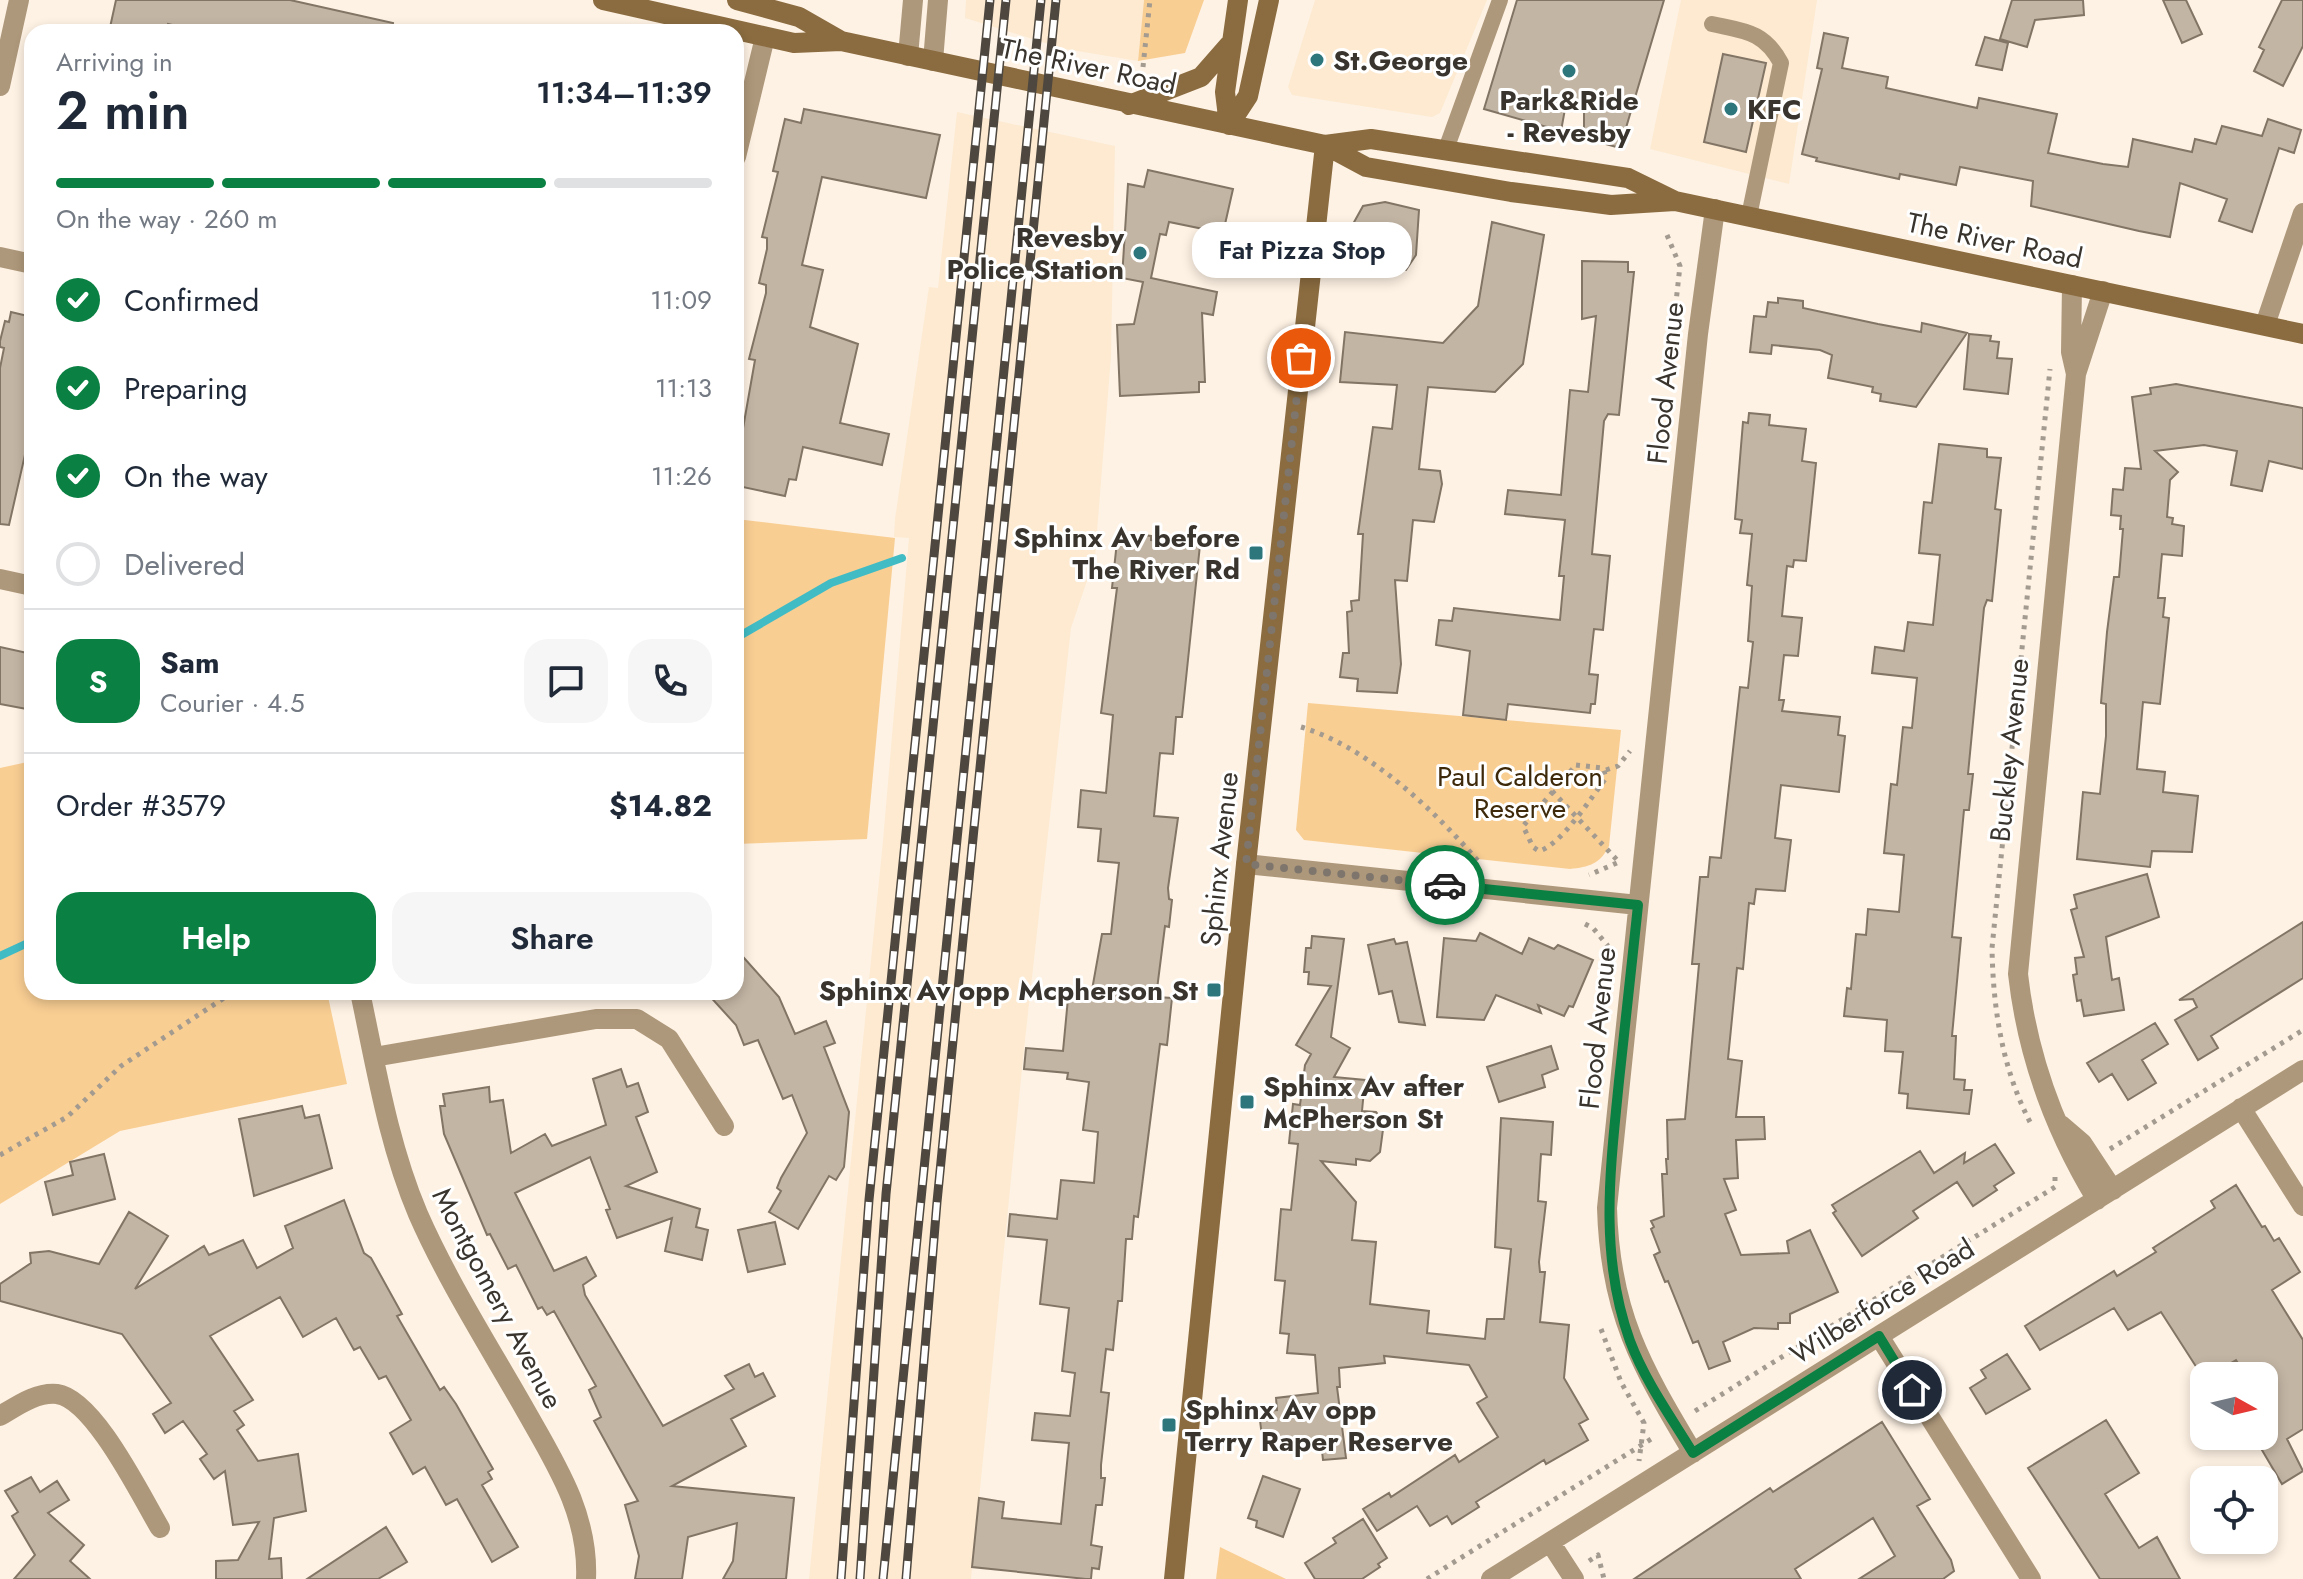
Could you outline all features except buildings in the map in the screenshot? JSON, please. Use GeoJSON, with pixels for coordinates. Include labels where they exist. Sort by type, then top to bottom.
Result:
{"type":"FeatureCollection","features":[{"type":"Feature","properties":{"kind":"main road","name":"The River Road"},"geometry":{"type":"LineString","coordinates":[[603,0],[708,24]]}},
{"type":"Feature","properties":{"kind":"main road","name":"The River Road"},"geometry":{"type":"LineString","coordinates":[[737,0],[799,17],[841,41]]}},
{"type":"Feature","properties":{"kind":"main road"},"geometry":{"type":"LineString","coordinates":[[1229,125],[1225,92],[1238,0]]}},
{"type":"Feature","properties":{"kind":"main road"},"geometry":{"type":"LineString","coordinates":[[1229,125],[1248,96],[1269,0]]}},
{"type":"Feature","properties":{"kind":"main road","name":"The River Road"},"geometry":{"type":"LineString","coordinates":[[744,32],[794,43],[841,41],[1325,145],[1366,167],[1511,192],[1611,205],[1675,201]]}},
{"type":"Feature","properties":{"kind":"main road"},"geometry":{"type":"LineString","coordinates":[[1129,105],[1201,77],[1231,41]]}},
{"type":"Feature","properties":{"kind":"main road","name":"The River Road"},"geometry":{"type":"LineString","coordinates":[[1325,145],[1371,139],[1628,178],[1675,201],[2303,334]]}},
{"type":"Feature","properties":{"kind":"main road","name":"Sphinx Avenue"},"geometry":{"type":"LineString","coordinates":[[1174,1579],[1246,864],[1325,145]]}},
{"type":"Feature","properties":{"kind":"street"},"geometry":{"type":"LineString","coordinates":[[0,86],[19,0]]}},
{"type":"Feature","properties":{"kind":"street"},"geometry":{"type":"LineString","coordinates":[[908,56],[913,0]]}},
{"type":"Feature","properties":{"kind":"street"},"geometry":{"type":"LineString","coordinates":[[933,61],[938,0]]}},
{"type":"Feature","properties":{"kind":"street"},"geometry":{"type":"LineString","coordinates":[[744,124],[765,37]]}},
{"type":"Feature","properties":{"kind":"street","name":"Flood Avenue"},"geometry":{"type":"LineString","coordinates":[[1693,1453],[1631,1343],[1619,1307],[1608,1242],[1609,1175],[1698,334],[1715,209]]}},
{"type":"Feature","properties":{"kind":"street"},"geometry":{"type":"LineString","coordinates":[[2265,325],[2303,213]]}},
{"type":"Feature","properties":{"kind":"street"},"geometry":{"type":"LineString","coordinates":[[0,257],[24,262]]}},
{"type":"Feature","properties":{"kind":"street","name":"Buckley Avenue"},"geometry":{"type":"LineString","coordinates":[[2072,285],[2071,352],[2076,374]]}},
{"type":"Feature","properties":{"kind":"street","name":"Buckley Avenue"},"geometry":{"type":"LineString","coordinates":[[2103,291],[2076,374],[2019,932],[2018,974],[2030,1050],[2061,1125],[2067,1152],[2086,1164],[2105,1195]]}},
{"type":"Feature","properties":{"kind":"street"},"geometry":{"type":"LineString","coordinates":[[0,579],[24,584]]}},
{"type":"Feature","properties":{"kind":"street"},"geometry":{"type":"LineString","coordinates":[[1246,864],[1638,905]]}},
{"type":"Feature","properties":{"kind":"street","name":"Montgomery Avenue"},"geometry":{"type":"LineString","coordinates":[[362,1000],[404,1181],[436,1250],[572,1496],[586,1552],[586,1579]]}},
{"type":"Feature","properties":{"kind":"street"},"geometry":{"type":"LineString","coordinates":[[374,1057],[596,1019],[637,1019],[669,1039],[724,1126]]}},
{"type":"Feature","properties":{"kind":"street","name":"Wilberforce Road"},"geometry":{"type":"LineString","coordinates":[[1491,1579],[2303,1070]]}},
{"type":"Feature","properties":{"kind":"street"},"geometry":{"type":"LineString","coordinates":[[2241,1108],[2303,1206]]}},
{"type":"Feature","properties":{"kind":"street"},"geometry":{"type":"LineString","coordinates":[[1879,1336],[2031,1579]]}},
{"type":"Feature","properties":{"kind":"street"},"geometry":{"type":"LineString","coordinates":[[0,1416],[43,1395],[56,1394],[79,1404],[160,1528]]}},
{"type":"Feature","properties":{"kind":"street"},"geometry":{"type":"LineString","coordinates":[[1550,1542],[1574,1579]]}},
{"type":"Feature","properties":{"kind":"lane"},"geometry":{"type":"LineString","coordinates":[[1445,152],[1500,0]]}},
{"type":"Feature","properties":{"kind":"lane"},"geometry":{"type":"LineString","coordinates":[[1712,24],[1750,32],[1771,45],[1781,63],[1749,216]]}},
{"type":"Feature","properties":{"kind":"path"},"geometry":{"type":"LineString","coordinates":[[1143,67],[1150,0]]}},
{"type":"Feature","properties":{"kind":"path"},"geometry":{"type":"LineString","coordinates":[[2031,1124],[2002,1047],[1992,985],[1992,948],[2050,365]]}},
{"type":"Feature","properties":{"kind":"path"},"geometry":{"type":"LineString","coordinates":[[1301,727],[1324,734],[1346,747],[1412,793],[1479,862]]}},
{"type":"Feature","properties":{"kind":"path"},"geometry":{"type":"LineString","coordinates":[[1606,770],[1606,778],[1547,848],[1539,851],[1533,847],[1523,826],[1576,765],[1606,770],[1618,766],[1630,751]]}},
{"type":"Feature","properties":{"kind":"path"},"geometry":{"type":"LineString","coordinates":[[1552,791],[1619,862]]}},
{"type":"Feature","properties":{"kind":"path"},"geometry":{"type":"LineString","coordinates":[[1583,924],[1593,928],[1608,946]]}},
{"type":"Feature","properties":{"kind":"path"},"geometry":{"type":"LineString","coordinates":[[0,1155],[67,1117],[121,1066],[221,1000]]}},
{"type":"Feature","properties":{"kind":"path"},"geometry":{"type":"LineString","coordinates":[[1427,1579],[2303,1030]]}},
{"type":"Feature","properties":{"kind":"path"},"geometry":{"type":"LineString","coordinates":[[2055,1167],[2055,1187]]}},
{"type":"Feature","properties":{"kind":"shaded area"},"geometry":{"type":"Polygon","coordinates":[[[966,0],[1144,0],[1138,61],[1065,49],[965,18],[966,0]]]}},
{"type":"Feature","properties":{"kind":"shaded area"},"geometry":{"type":"Polygon","coordinates":[[[1315,0],[1487,0],[1440,113],[1432,117],[1292,95],[1288,87],[1315,0]]]}},
{"type":"Feature","properties":{"kind":"shaded area"},"geometry":{"type":"Polygon","coordinates":[[[1681,0],[1817,0],[1789,184],[1650,149],[1681,0]]]}},
{"type":"Feature","properties":{"kind":"shaded area"},"geometry":{"type":"Polygon","coordinates":[[[957,112],[1115,146],[1111,356],[1095,557],[1071,628],[1024,1049],[971,1579],[809,1579],[883,841],[909,538],[894,537],[895,519],[929,287],[938,288],[957,112]]]}},
{"type":"Feature","properties":{"kind":"green space"},"geometry":{"type":"Polygon","coordinates":[[[1144,0],[1204,0],[1185,53],[1138,61],[1144,0]]]}},
{"type":"Feature","properties":{"kind":"green space"},"geometry":{"type":"Polygon","coordinates":[[[744,520],[895,538],[867,839],[744,844],[744,520]]]}},
{"type":"Feature","properties":{"kind":"green space","name":"Paul Calderon Reserve"},"geometry":{"type":"Polygon","coordinates":[[[1308,703],[1621,730],[1609,846],[1593,864],[1570,869],[1304,840],[1296,830],[1308,703]]]}},
{"type":"Feature","properties":{"kind":"green space"},"geometry":{"type":"Polygon","coordinates":[[[24,763],[24,1000],[329,1000],[347,1084],[120,1131],[0,1204],[0,768],[24,763]]]}},
{"type":"Feature","properties":{"kind":"green space"},"geometry":{"type":"Polygon","coordinates":[[[1220,1547],[1286,1579],[1216,1579],[1220,1547]]]}},
{"type":"Feature","properties":{"kind":"waterway"},"geometry":{"type":"LineString","coordinates":[[744,633],[831,583],[902,558]]}},
{"type":"Feature","properties":{"kind":"waterway"},"geometry":{"type":"LineString","coordinates":[[0,956],[24,945]]}},
{"type":"Feature","properties":{"kind":"railway"},"geometry":{"type":"LineString","coordinates":[[841,1579],[869,1200],[990,0]]}},
{"type":"Feature","properties":{"kind":"railway"},"geometry":{"type":"LineString","coordinates":[[860,1579],[886,1194],[1006,0]]}},
{"type":"Feature","properties":{"kind":"railway"},"geometry":{"type":"LineString","coordinates":[[883,1579],[1041,0]]}},
{"type":"Feature","properties":{"kind":"railway"},"geometry":{"type":"LineString","coordinates":[[906,1579],[937,1202],[1056,0]]}},
{"type":"Feature","properties":{"kind":"way so far"},"geometry":{"type":"LineString","coordinates":[[1301,358],[1246,864],[1445,885]]}},
{"type":"Feature","properties":{"kind":"place","name":"St.George"},"geometry":{"type":"Point","coordinates":[1317,60]}},
{"type":"Feature","properties":{"kind":"place","name":"Park&Ride - Revesby"},"geometry":{"type":"Point","coordinates":[1569,71]}},
{"type":"Feature","properties":{"kind":"place","name":"KFC"},"geometry":{"type":"Point","coordinates":[1731,109]}},
{"type":"Feature","properties":{"kind":"place","name":"Revesby Police Station"},"geometry":{"type":"Point","coordinates":[1140,253]}},
{"type":"Feature","properties":{"kind":"place","name":"Fat Pizza Stop"},"geometry":{"type":"Point","coordinates":[1301,358]}},
{"type":"Feature","properties":{"kind":"place","name":"Sphinx Av before The River Rd"},"geometry":{"type":"Point","coordinates":[1256,553]}},
{"type":"Feature","properties":{"kind":"place","name":"Sphinx Av opp Mcpherson St"},"geometry":{"type":"Point","coordinates":[1214,990]}},
{"type":"Feature","properties":{"kind":"place","name":"Sphinx Av after McPherson St"},"geometry":{"type":"Point","coordinates":[1247,1102]}},
{"type":"Feature","properties":{"kind":"place","name":"Sphinx Av opp Terry Raper Reserve"},"geometry":{"type":"Point","coordinates":[1169,1425]}},
{"type":"Feature","properties":{"kind":"route"},"geometry":{"type":"LineString","coordinates":[[1445,885],[1638,905],[1609,1175],[1608,1242],[1619,1307],[1631,1343],[1645,1374],[1693,1453],[1879,1336],[1912,1390]]}}]}
